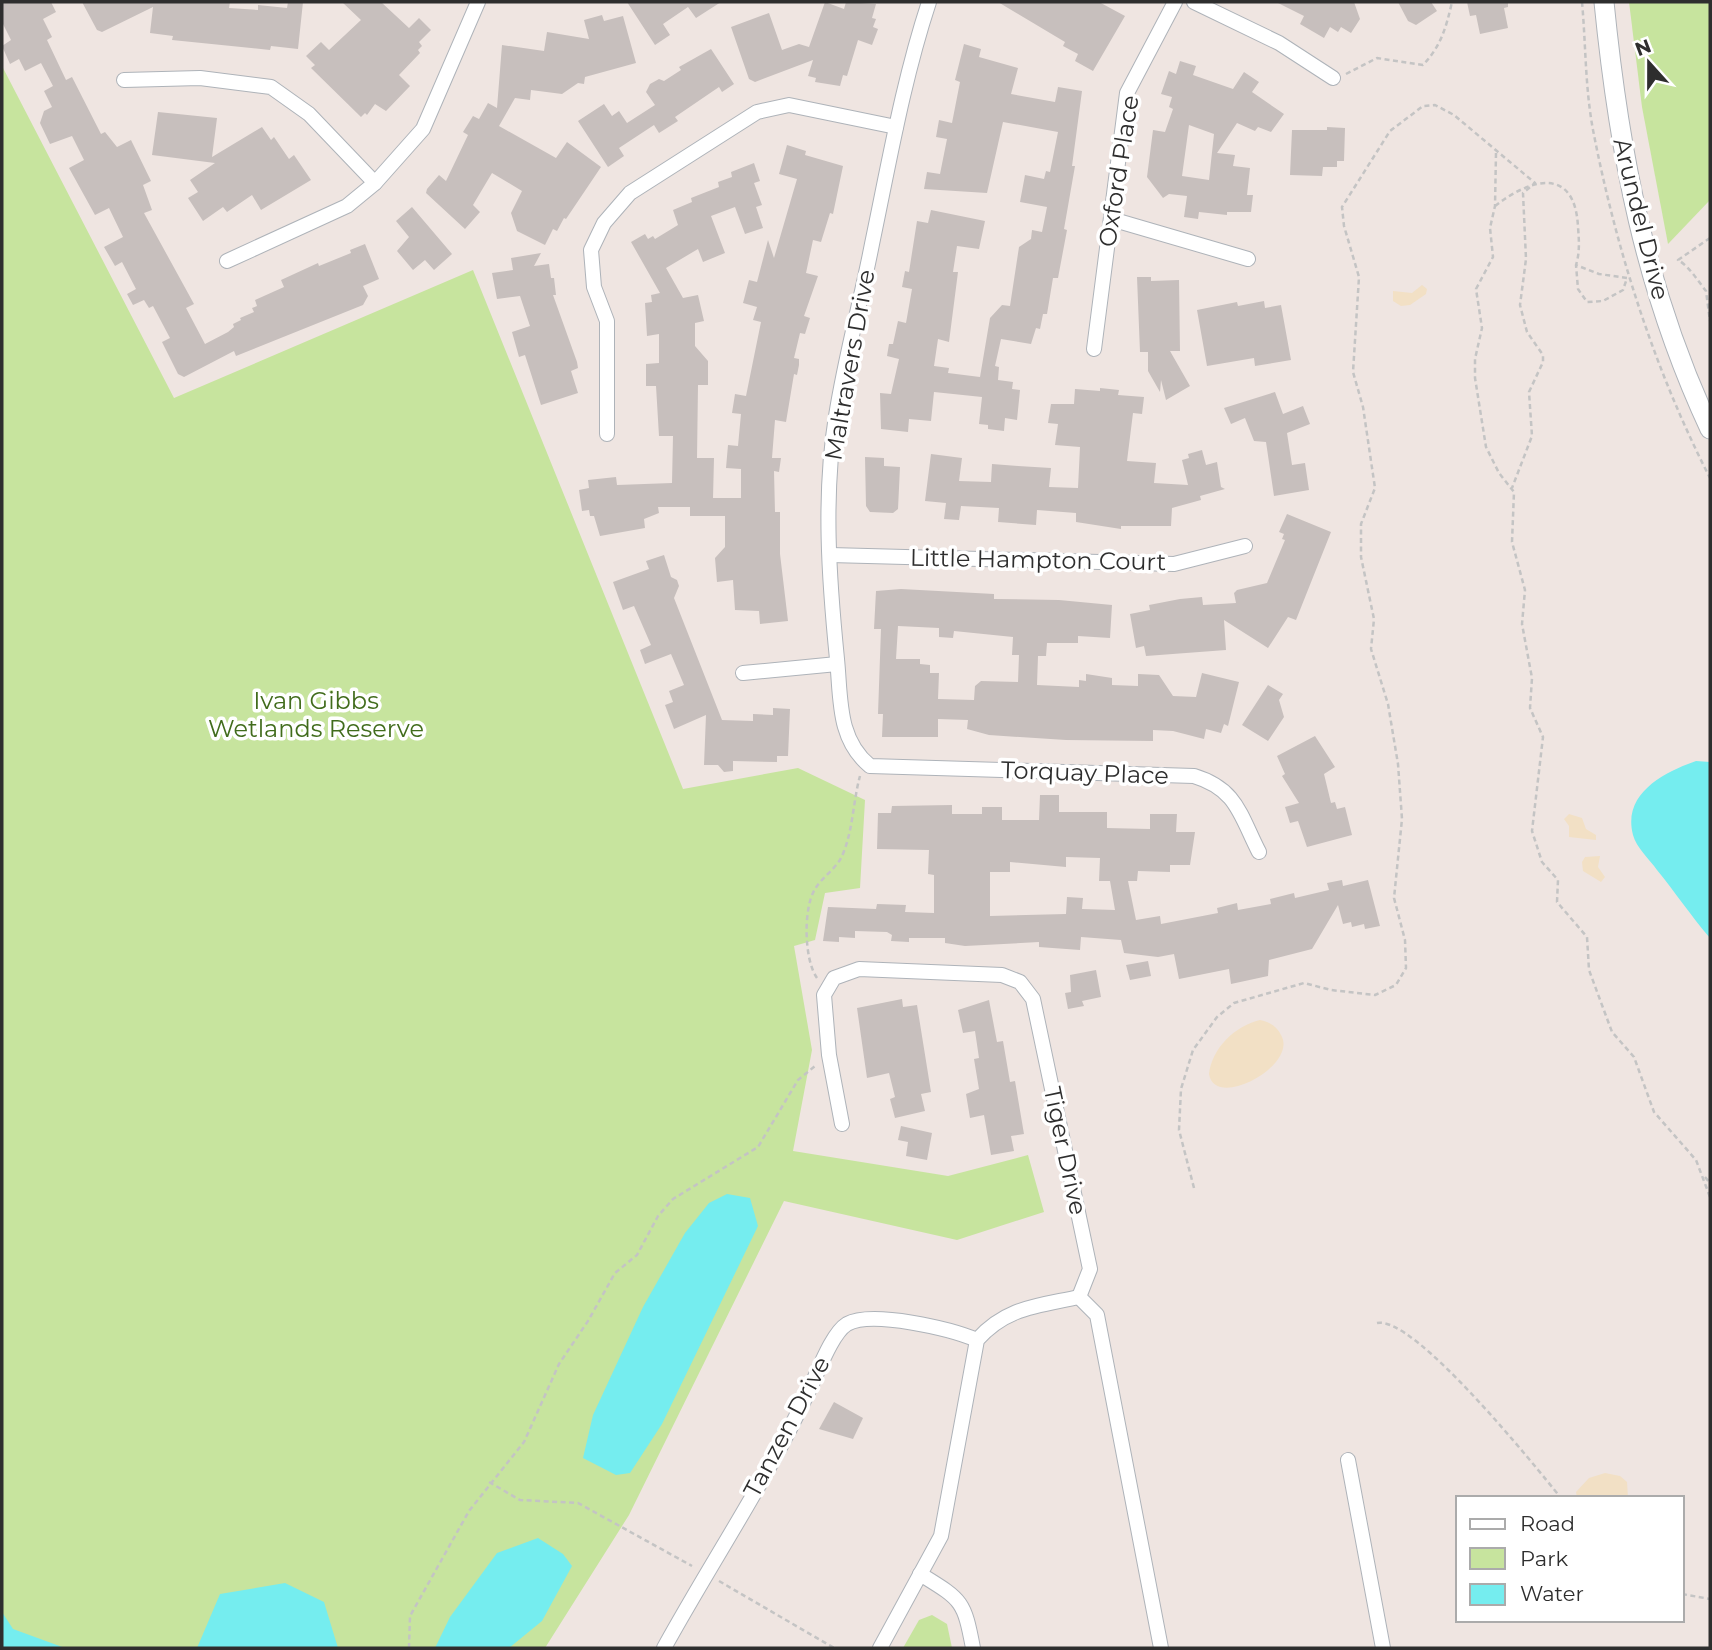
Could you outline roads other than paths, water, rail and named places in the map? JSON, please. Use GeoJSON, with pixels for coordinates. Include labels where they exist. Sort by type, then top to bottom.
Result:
{"type":"FeatureCollection","features":[{"type":"Feature","properties":{"kind":"main road","name":"Arundel Drive"},"geometry":{"type":"LineString","coordinates":[[1604,2],[1613,89],[1630,193],[1668,323],[1710,429]]}},
{"type":"Feature","properties":{"kind":"street"},"geometry":{"type":"LineString","coordinates":[[227,261],[347,206],[375,183],[424,129],[478,2]]}},
{"type":"Feature","properties":{"kind":"street","name":"Maltravers Drive"},"geometry":{"type":"LineString","coordinates":[[870,766],[857,756],[844,732],[830,555],[829,498],[836,416],[896,127],[929,2]]}},
{"type":"Feature","properties":{"kind":"street","name":"Oxford Place"},"geometry":{"type":"LineString","coordinates":[[1094,349],[1128,93],[1175,2]]}},
{"type":"Feature","properties":{"kind":"street"},"geometry":{"type":"LineString","coordinates":[[1194,2],[1279,43],[1333,78]]}},
{"type":"Feature","properties":{"kind":"street"},"geometry":{"type":"LineString","coordinates":[[124,80],[200,78],[271,88],[309,114],[375,183]]}},
{"type":"Feature","properties":{"kind":"street"},"geometry":{"type":"LineString","coordinates":[[607,434],[607,321],[594,287],[592,250],[604,223],[630,192],[757,112],[789,105],[896,127]]}},
{"type":"Feature","properties":{"kind":"street"},"geometry":{"type":"LineString","coordinates":[[1111,219],[1248,259]]}},
{"type":"Feature","properties":{"kind":"street","name":"Little Hampton Court"},"geometry":{"type":"LineString","coordinates":[[830,555],[1174,564],[1245,546]]}},
{"type":"Feature","properties":{"kind":"street"},"geometry":{"type":"LineString","coordinates":[[743,673],[837,664]]}},
{"type":"Feature","properties":{"kind":"street","name":"Torquay Place"},"geometry":{"type":"LineString","coordinates":[[870,766],[1195,776],[1217,783],[1232,799],[1259,852]]}},
{"type":"Feature","properties":{"kind":"street","name":"Tiger Drive"},"geometry":{"type":"LineString","coordinates":[[842,1124],[829,1055],[824,995],[834,978],[859,969],[1002,975],[1020,982],[1032,999],[1090,1269],[1079,1297]]}},
{"type":"Feature","properties":{"kind":"street"},"geometry":{"type":"LineString","coordinates":[[880,1648],[941,1536],[977,1340],[989,1326],[1011,1312],[1079,1297],[1097,1315],[1161,1648]]}},
{"type":"Feature","properties":{"kind":"street","name":"Tanzen Drive"},"geometry":{"type":"LineString","coordinates":[[664,1648],[705,1573],[789,1434],[830,1348],[846,1325],[869,1318],[955,1331],[977,1340]]}},
{"type":"Feature","properties":{"kind":"street"},"geometry":{"type":"LineString","coordinates":[[1348,1460],[1383,1648]]}},
{"type":"Feature","properties":{"kind":"street"},"geometry":{"type":"LineString","coordinates":[[920,1574],[956,1596],[966,1611],[974,1648]]}},
{"type":"Feature","properties":{"kind":"water"},"geometry":{"type":"Polygon","coordinates":[[[1696,761],[1710,762],[1710,938],[1640,849],[1633,835],[1631,820],[1634,807],[1649,786],[1672,771],[1696,761]]]}},
{"type":"Feature","properties":{"kind":"water"},"geometry":{"type":"Polygon","coordinates":[[[727,1194],[750,1198],[758,1226],[662,1424],[630,1473],[616,1475],[583,1458],[593,1415],[643,1307],[685,1233],[709,1203],[727,1194]]]}},
{"type":"Feature","properties":{"kind":"water"},"geometry":{"type":"Polygon","coordinates":[[[538,1538],[563,1554],[572,1566],[542,1621],[509,1648],[435,1648],[450,1617],[497,1553],[538,1538]]]}},
{"type":"Feature","properties":{"kind":"water"},"geometry":{"type":"Polygon","coordinates":[[[285,1583],[324,1602],[338,1648],[197,1648],[220,1594],[285,1583]]]}},
{"type":"Feature","properties":{"kind":"water"},"geometry":{"type":"Polygon","coordinates":[[[2,1612],[13,1629],[65,1648],[2,1648],[2,1612]]]}},
{"type":"Feature","properties":{"kind":"park label","name":"Ivan Gibbs Wetlands Reserve"},"geometry":{"type":"Point","coordinates":[316,715]}}]}
